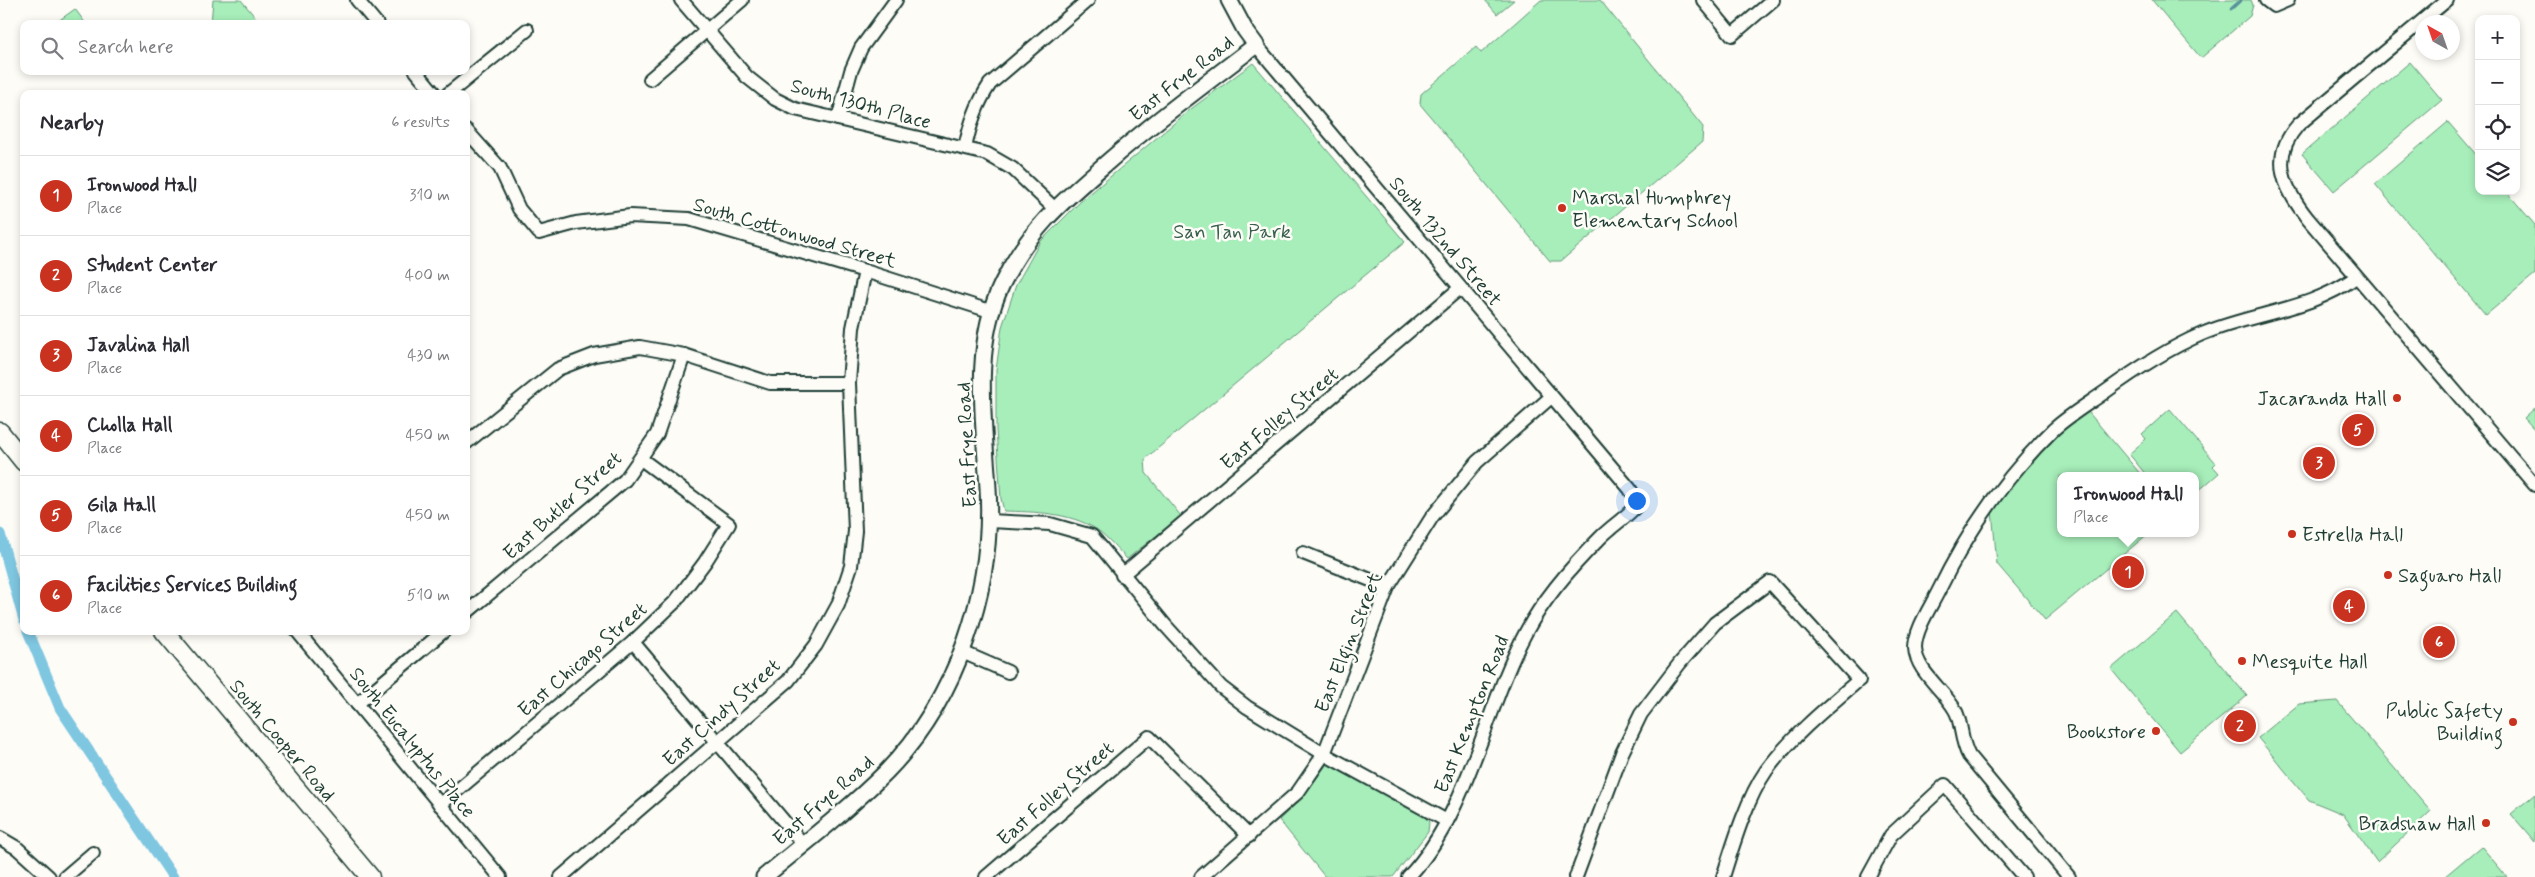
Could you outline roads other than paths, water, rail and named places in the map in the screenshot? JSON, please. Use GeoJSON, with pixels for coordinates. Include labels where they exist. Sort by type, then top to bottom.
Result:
{"type":"FeatureCollection","features":[{"type":"Feature","properties":{"kind":"main road"},"geometry":{"type":"LineString","coordinates":[[0,433],[20,457]]}},
{"type":"Feature","properties":{"kind":"main road","name":"South Cooper Road"},"geometry":{"type":"LineString","coordinates":[[167,635],[370,877]]}},
{"type":"Feature","properties":{"kind":"street"},"geometry":{"type":"LineString","coordinates":[[357,0],[373,20]]}},
{"type":"Feature","properties":{"kind":"street","name":"South 130th Place"},"geometry":{"type":"LineString","coordinates":[[681,0],[707,32],[760,90],[796,109],[986,154],[1013,169],[1054,208]]}},
{"type":"Feature","properties":{"kind":"street"},"geometry":{"type":"LineString","coordinates":[[650,79],[742,0]]}},
{"type":"Feature","properties":{"kind":"street"},"geometry":{"type":"LineString","coordinates":[[838,118],[851,71],[861,48],[896,0]]}},
{"type":"Feature","properties":{"kind":"street"},"geometry":{"type":"LineString","coordinates":[[965,148],[976,109],[990,84],[1088,0]]}},
{"type":"Feature","properties":{"kind":"street","name":"South 132nd Street"},"geometry":{"type":"LineString","coordinates":[[1229,0],[1245,30],[1256,45],[1459,289],[1630,489],[1638,504]]}},
{"type":"Feature","properties":{"kind":"street"},"geometry":{"type":"LineString","coordinates":[[1703,0],[1732,35],[1773,0]]}},
{"type":"Feature","properties":{"kind":"street"},"geometry":{"type":"LineString","coordinates":[[2270,3],[2288,0]]}},
{"type":"Feature","properties":{"kind":"street"},"geometry":{"type":"LineString","coordinates":[[2447,0],[2298,125],[2289,135],[2282,153],[2283,176],[2290,196],[2356,277],[2535,485]]}},
{"type":"Feature","properties":{"kind":"street"},"geometry":{"type":"LineString","coordinates":[[453,90],[527,30]]}},
{"type":"Feature","properties":{"kind":"street","name":"East Frye Road"},"geometry":{"type":"LineString","coordinates":[[764,877],[867,789],[908,746],[937,702],[962,652],[980,592],[990,521],[983,374],[986,342],[1001,286],[1015,261],[1036,229],[1054,208],[1149,126],[1256,45]]}},
{"type":"Feature","properties":{"kind":"street"},"geometry":{"type":"LineString","coordinates":[[419,75],[432,90]]}},
{"type":"Feature","properties":{"kind":"street","name":"South Cottonwood Street"},"geometry":{"type":"LineString","coordinates":[[470,134],[500,168],[519,209],[540,233],[576,224],[630,216],[689,219],[865,271],[993,312]]}},
{"type":"Feature","properties":{"kind":"street","name":"East Cindy Street"},"geometry":{"type":"LineString","coordinates":[[562,877],[788,681],[816,645],[838,605],[851,566],[855,531],[849,383],[853,328],[865,271]]}},
{"type":"Feature","properties":{"kind":"street"},"geometry":{"type":"LineString","coordinates":[[2069,877],[1969,756],[1961,738],[1957,712],[1917,660],[1915,646],[1918,633],[1953,561],[1985,509],[2054,429],[2138,368],[2202,334],[2256,316],[2318,300],[2340,289],[2356,277]]}},
{"type":"Feature","properties":{"kind":"street","name":"East Folley Street"},"geometry":{"type":"LineString","coordinates":[[1122,575],[1459,289]]}},
{"type":"Feature","properties":{"kind":"street"},"geometry":{"type":"LineString","coordinates":[[470,440],[558,369],[594,354],[640,347],[684,355],[770,383],[849,383]]}},
{"type":"Feature","properties":{"kind":"street","name":"East Butler Street"},"geometry":{"type":"LineString","coordinates":[[470,610],[625,480],[658,434],[684,355]]}},
{"type":"Feature","properties":{"kind":"street","name":"East Elgin Street"},"geometry":{"type":"LineString","coordinates":[[1201,877],[1298,792],[1324,754],[1388,587],[1432,517],[1477,462],[1551,397]]}},
{"type":"Feature","properties":{"kind":"street","name":"East Chicago Street"},"geometry":{"type":"LineString","coordinates":[[440,806],[633,642],[675,602],[705,562],[729,524],[641,459]]}},
{"type":"Feature","properties":{"kind":"street","name":"East Kempton Road"},"geometry":{"type":"LineString","coordinates":[[1408,877],[1448,821],[1479,747],[1506,670],[1527,630],[1543,605],[1577,564],[1602,536],[1627,517],[1638,504]]}},
{"type":"Feature","properties":{"kind":"street"},"geometry":{"type":"LineString","coordinates":[[990,521],[1050,524],[1092,536],[1122,575],[1221,686],[1247,707],[1324,754],[1448,821]]}},
{"type":"Feature","properties":{"kind":"street"},"geometry":{"type":"LineString","coordinates":[[1303,553],[1388,587]]}},
{"type":"Feature","properties":{"kind":"street"},"geometry":{"type":"LineString","coordinates":[[1576,877],[1622,753],[1641,714],[1680,662],[1715,623],[1770,582],[1859,680],[1802,729],[1765,772],[1740,826],[1723,877]]}},
{"type":"Feature","properties":{"kind":"street","name":"South Eucalyptus Place"},"geometry":{"type":"LineString","coordinates":[[300,635],[500,877]]}},
{"type":"Feature","properties":{"kind":"street"},"geometry":{"type":"LineString","coordinates":[[357,704],[439,635]]}},
{"type":"Feature","properties":{"kind":"street"},"geometry":{"type":"LineString","coordinates":[[633,642],[803,844]]}},
{"type":"Feature","properties":{"kind":"street"},"geometry":{"type":"LineString","coordinates":[[962,652],[1008,672]]}},
{"type":"Feature","properties":{"kind":"street","name":"East Folley Street"},"geometry":{"type":"LineString","coordinates":[[986,877],[1149,737],[1249,836]]}},
{"type":"Feature","properties":{"kind":"street"},"geometry":{"type":"LineString","coordinates":[[1868,877],[1891,835],[1945,785],[2024,877]]}},
{"type":"Feature","properties":{"kind":"street"},"geometry":{"type":"LineString","coordinates":[[0,838],[17,848],[49,877]]}},
{"type":"Feature","properties":{"kind":"street"},"geometry":{"type":"LineString","coordinates":[[66,877],[92,853]]}},
{"type":"Feature","properties":{"kind":"waterway"},"geometry":{"type":"LineString","coordinates":[[2231,9],[2241,0]]}},
{"type":"Feature","properties":{"kind":"waterway"},"geometry":{"type":"LineString","coordinates":[[0,534],[20,606]]}},
{"type":"Feature","properties":{"kind":"waterway"},"geometry":{"type":"LineString","coordinates":[[30,635],[60,708],[173,877]]}},
{"type":"Feature","properties":{"kind":"place","name":"Marshal Humphrey Elementary School"},"geometry":{"type":"Point","coordinates":[1562,208]}},
{"type":"Feature","properties":{"kind":"place","name":"Jacaranda Hall"},"geometry":{"type":"Point","coordinates":[2397,398]}},
{"type":"Feature","properties":{"kind":"place","name":"Gila Hall"},"geometry":{"type":"Point","coordinates":[2358,430]}},
{"type":"Feature","properties":{"kind":"place","name":"Javalina Hall"},"geometry":{"type":"Point","coordinates":[2319,463]}},
{"type":"Feature","properties":{"kind":"place","name":"Estrella Hall"},"geometry":{"type":"Point","coordinates":[2292,534]}},
{"type":"Feature","properties":{"kind":"place","name":"Ironwood Hall"},"geometry":{"type":"Point","coordinates":[2128,572]}},
{"type":"Feature","properties":{"kind":"place","name":"Saguaro Hall"},"geometry":{"type":"Point","coordinates":[2388,575]}},
{"type":"Feature","properties":{"kind":"place","name":"Cholla Hall"},"geometry":{"type":"Point","coordinates":[2349,606]}},
{"type":"Feature","properties":{"kind":"place","name":"Facilities Services Building"},"geometry":{"type":"Point","coordinates":[2439,642]}},
{"type":"Feature","properties":{"kind":"place","name":"Mesquite Hall"},"geometry":{"type":"Point","coordinates":[2242,661]}},
{"type":"Feature","properties":{"kind":"place","name":"Public Safety Building"},"geometry":{"type":"Point","coordinates":[2513,722]}},
{"type":"Feature","properties":{"kind":"place","name":"Student Center"},"geometry":{"type":"Point","coordinates":[2240,726]}},
{"type":"Feature","properties":{"kind":"place","name":"Bookstore"},"geometry":{"type":"Point","coordinates":[2156,731]}},
{"type":"Feature","properties":{"kind":"place","name":"Bradshaw Hall"},"geometry":{"type":"Point","coordinates":[2486,823]}},
{"type":"Feature","properties":{"kind":"park label","name":"San Tan Park"},"geometry":{"type":"Point","coordinates":[1232,231]}}]}
